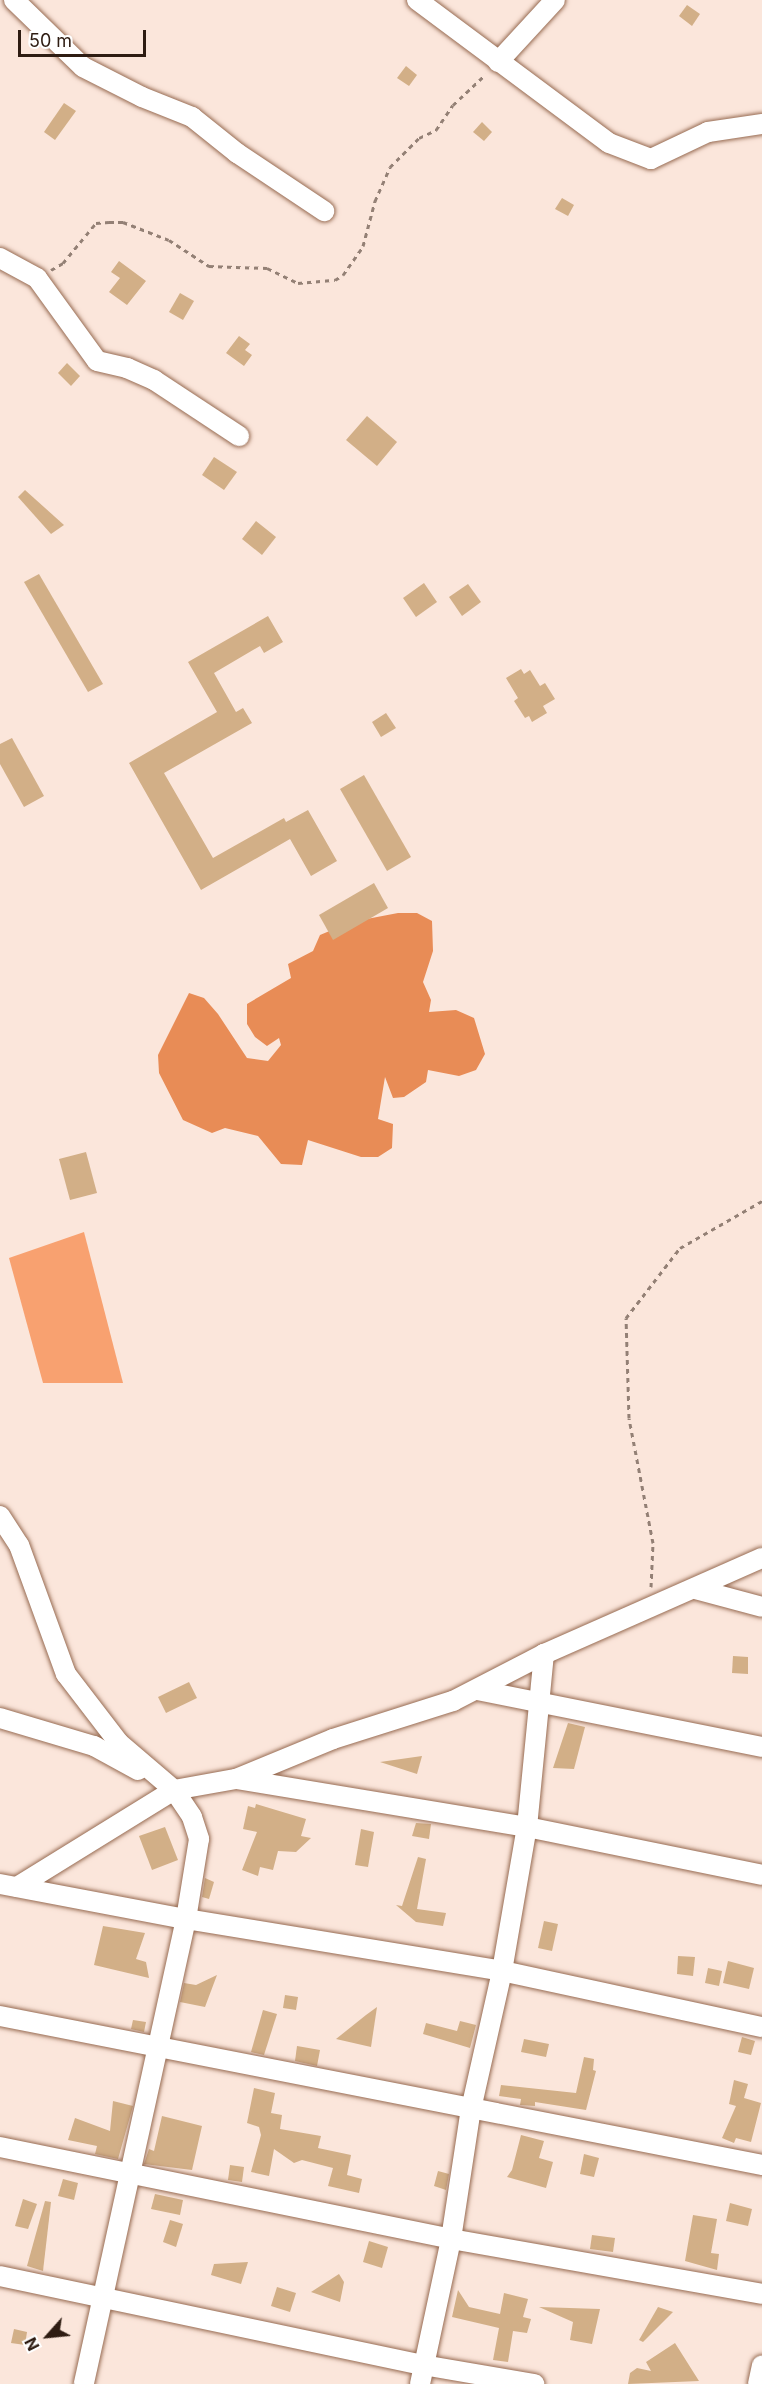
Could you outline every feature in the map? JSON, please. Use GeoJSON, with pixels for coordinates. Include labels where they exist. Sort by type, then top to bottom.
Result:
{"type":"FeatureCollection","features":[{"type":"Feature","properties":{"kind":"street"},"geometry":{"type":"LineString","coordinates":[[14,0],[83,66],[142,97],[192,117],[237,153],[324,211]]}},
{"type":"Feature","properties":{"kind":"street"},"geometry":{"type":"LineString","coordinates":[[417,0],[609,143],[651,159],[708,132],[762,124]]}},
{"type":"Feature","properties":{"kind":"street"},"geometry":{"type":"LineString","coordinates":[[498,62],[555,0]]}},
{"type":"Feature","properties":{"kind":"street"},"geometry":{"type":"LineString","coordinates":[[0,258],[37,278],[97,361],[127,368],[154,380],[239,436]]}},
{"type":"Feature","properties":{"kind":"street"},"geometry":{"type":"LineString","coordinates":[[0,1516],[19,1545],[66,1674],[119,1743],[174,1790],[192,1817],[199,1839],[186,1919],[100,2299],[84,2384]]}},
{"type":"Feature","properties":{"kind":"street"},"geometry":{"type":"LineString","coordinates":[[9,1885],[174,1790],[236,1779],[333,1739],[477,1690],[544,1654],[695,1589],[762,1557]]}},
{"type":"Feature","properties":{"kind":"street"},"geometry":{"type":"LineString","coordinates":[[695,1589],[762,1607]]}},
{"type":"Feature","properties":{"kind":"street"},"geometry":{"type":"LineString","coordinates":[[422,2374],[451,2239],[471,2109],[502,1971],[527,1827],[544,1654]]}},
{"type":"Feature","properties":{"kind":"street"},"geometry":{"type":"LineString","coordinates":[[477,1690],[541,1700],[762,1746]]}},
{"type":"Feature","properties":{"kind":"street"},"geometry":{"type":"LineString","coordinates":[[0,1718],[94,1746],[174,1790]]}},
{"type":"Feature","properties":{"kind":"street"},"geometry":{"type":"LineString","coordinates":[[236,1779],[527,1827],[762,1875]]}},
{"type":"Feature","properties":{"kind":"street"},"geometry":{"type":"LineString","coordinates":[[9,1885],[186,1919],[502,1971],[762,2027]]}},
{"type":"Feature","properties":{"kind":"street"},"geometry":{"type":"LineString","coordinates":[[0,2016],[762,2165]]}},
{"type":"Feature","properties":{"kind":"street"},"geometry":{"type":"LineString","coordinates":[[0,2147],[451,2239],[762,2294]]}},
{"type":"Feature","properties":{"kind":"street"},"geometry":{"type":"LineString","coordinates":[[0,2276],[422,2374],[534,2384]]}},
{"type":"Feature","properties":{"kind":"street"},"geometry":{"type":"LineString","coordinates":[[758,2384],[762,2364]]}},
{"type":"Feature","properties":{"kind":"path"},"geometry":{"type":"LineString","coordinates":[[37,278],[63,263],[96,223],[123,222],[169,240],[209,266],[267,268],[298,283],[335,280],[343,275],[363,246],[375,201],[390,167],[419,138],[436,130],[453,105],[498,62]]}},
{"type":"Feature","properties":{"kind":"path"},"geometry":{"type":"LineString","coordinates":[[651,1607],[653,1543],[629,1418],[626,1318],[680,1248],[762,1201]]}},
{"type":"Feature","properties":{"kind":"shaded area"},"geometry":{"type":"Polygon","coordinates":[[[398,913],[417,913],[432,921],[433,951],[423,982],[431,1000],[429,1012],[456,1010],[474,1018],[485,1054],[476,1070],[459,1076],[428,1070],[426,1082],[404,1097],[393,1098],[385,1077],[378,1119],[393,1124],[392,1148],[378,1157],[361,1157],[308,1140],[302,1165],[281,1164],[258,1136],[225,1128],[212,1133],[183,1120],[159,1073],[158,1055],[189,993],[204,998],[218,1014],[247,1058],[268,1061],[281,1045],[279,1038],[267,1046],[255,1037],[247,1024],[247,1004],[291,978],[288,964],[313,951],[320,935],[351,922],[398,913]]]}},
{"type":"Feature","properties":{"kind":"shaded area"},"geometry":{"type":"Polygon","coordinates":[[[84,1232],[123,1383],[43,1383],[9,1258],[84,1232]]]}},
{"type":"Feature","properties":{"kind":"building"},"geometry":{"type":"Polygon","coordinates":[[[687,5],[700,14],[692,26],[679,16],[687,5]]]}},
{"type":"Feature","properties":{"kind":"building"},"geometry":{"type":"Polygon","coordinates":[[[406,66],[417,75],[409,86],[397,78],[406,66]]]}},
{"type":"Feature","properties":{"kind":"building"},"geometry":{"type":"Polygon","coordinates":[[[64,103],[76,111],[55,140],[44,132],[64,103]]]}},
{"type":"Feature","properties":{"kind":"building"},"geometry":{"type":"Polygon","coordinates":[[[482,122],[492,132],[484,141],[473,132],[482,122]]]}},
{"type":"Feature","properties":{"kind":"building"},"geometry":{"type":"Polygon","coordinates":[[[562,198],[574,205],[568,216],[555,209],[562,198]]]}},
{"type":"Feature","properties":{"kind":"building"},"geometry":{"type":"Polygon","coordinates":[[[119,261],[146,281],[127,305],[109,292],[120,278],[111,272],[119,261]]]}},
{"type":"Feature","properties":{"kind":"building"},"geometry":{"type":"Polygon","coordinates":[[[180,293],[194,301],[183,320],[169,312],[180,293]]]}},
{"type":"Feature","properties":{"kind":"building"},"geometry":{"type":"Polygon","coordinates":[[[239,336],[250,344],[245,350],[252,355],[244,366],[226,353],[239,336]]]}},
{"type":"Feature","properties":{"kind":"building"},"geometry":{"type":"Polygon","coordinates":[[[67,363],[80,376],[71,386],[58,373],[67,363]]]}},
{"type":"Feature","properties":{"kind":"building"},"geometry":{"type":"Polygon","coordinates":[[[367,416],[397,442],[377,466],[346,440],[367,416]]]}},
{"type":"Feature","properties":{"kind":"building"},"geometry":{"type":"Polygon","coordinates":[[[214,457],[237,472],[224,490],[202,475],[214,457]]]}},
{"type":"Feature","properties":{"kind":"building"},"geometry":{"type":"Polygon","coordinates":[[[25,490],[64,525],[51,534],[18,497],[25,490]]]}},
{"type":"Feature","properties":{"kind":"building"},"geometry":{"type":"Polygon","coordinates":[[[256,521],[276,537],[262,555],[242,539],[256,521]]]}},
{"type":"Feature","properties":{"kind":"building"},"geometry":{"type":"Polygon","coordinates":[[[39,574],[103,684],[88,692],[24,582],[39,574]]]}},
{"type":"Feature","properties":{"kind":"building"},"geometry":{"type":"Polygon","coordinates":[[[424,583],[437,602],[416,617],[403,598],[424,583]]]}},
{"type":"Feature","properties":{"kind":"building"},"geometry":{"type":"Polygon","coordinates":[[[468,584],[481,602],[462,616],[449,597],[468,584]]]}},
{"type":"Feature","properties":{"kind":"building"},"geometry":{"type":"Polygon","coordinates":[[[268,616],[283,642],[264,653],[260,646],[214,673],[236,712],[243,708],[252,723],[164,773],[213,858],[284,818],[286,822],[308,810],[337,861],[311,876],[290,839],[201,890],[129,763],[217,712],[188,662],[268,616]]]}},
{"type":"Feature","properties":{"kind":"building"},"geometry":{"type":"Polygon","coordinates":[[[521,669],[524,674],[530,670],[540,686],[545,683],[555,699],[543,706],[547,713],[532,722],[529,716],[525,718],[514,701],[518,698],[506,678],[521,669]]]}},
{"type":"Feature","properties":{"kind":"building"},"geometry":{"type":"Polygon","coordinates":[[[386,713],[396,728],[381,737],[372,722],[386,713]]]}},
{"type":"Feature","properties":{"kind":"building"},"geometry":{"type":"Polygon","coordinates":[[[12,738],[44,796],[24,807],[0,764],[0,744],[12,738]]]}},
{"type":"Feature","properties":{"kind":"building"},"geometry":{"type":"Polygon","coordinates":[[[364,775],[411,857],[387,871],[340,789],[364,775]]]}},
{"type":"Feature","properties":{"kind":"building"},"geometry":{"type":"Polygon","coordinates":[[[374,883],[388,908],[333,940],[319,915],[374,883]]]}},
{"type":"Feature","properties":{"kind":"building"},"geometry":{"type":"Polygon","coordinates":[[[86,1152],[97,1193],[70,1200],[59,1159],[86,1152]]]}},
{"type":"Feature","properties":{"kind":"building"},"geometry":{"type":"Polygon","coordinates":[[[733,1656],[748,1657],[748,1674],[732,1673],[733,1656]]]}},
{"type":"Feature","properties":{"kind":"building"},"geometry":{"type":"Polygon","coordinates":[[[189,1682],[197,1698],[166,1713],[158,1697],[189,1682]]]}},
{"type":"Feature","properties":{"kind":"building"},"geometry":{"type":"Polygon","coordinates":[[[568,1723],[585,1727],[574,1769],[553,1768],[568,1723]]]}},
{"type":"Feature","properties":{"kind":"building"},"geometry":{"type":"Polygon","coordinates":[[[422,1756],[417,1774],[380,1762],[422,1756]]]}},
{"type":"Feature","properties":{"kind":"building"},"geometry":{"type":"Polygon","coordinates":[[[256,1804],[306,1819],[301,1836],[311,1838],[296,1852],[278,1851],[273,1870],[260,1867],[258,1876],[242,1870],[257,1832],[243,1829],[248,1806],[255,1808],[256,1804]]]}},
{"type":"Feature","properties":{"kind":"building"},"geometry":{"type":"Polygon","coordinates":[[[416,1823],[431,1824],[429,1839],[412,1836],[416,1823]]]}},
{"type":"Feature","properties":{"kind":"building"},"geometry":{"type":"Polygon","coordinates":[[[165,1827],[178,1860],[152,1870],[139,1836],[165,1827]]]}},
{"type":"Feature","properties":{"kind":"building"},"geometry":{"type":"Polygon","coordinates":[[[361,1829],[374,1832],[368,1867],[355,1865],[361,1829]]]}},
{"type":"Feature","properties":{"kind":"building"},"geometry":{"type":"Polygon","coordinates":[[[418,1857],[426,1859],[417,1909],[446,1913],[443,1926],[416,1922],[396,1905],[402,1906],[418,1857]]]}},
{"type":"Feature","properties":{"kind":"building"},"geometry":{"type":"Polygon","coordinates":[[[205,1878],[214,1882],[209,1899],[202,1897],[205,1878]]]}},
{"type":"Feature","properties":{"kind":"building"},"geometry":{"type":"Polygon","coordinates":[[[544,1921],[558,1924],[552,1951],[538,1948],[544,1921]]]}},
{"type":"Feature","properties":{"kind":"building"},"geometry":{"type":"Polygon","coordinates":[[[103,1926],[145,1933],[136,1959],[146,1962],[149,1978],[94,1965],[103,1926]]]}},
{"type":"Feature","properties":{"kind":"building"},"geometry":{"type":"Polygon","coordinates":[[[678,1956],[695,1957],[693,1976],[677,1974],[678,1956]]]}},
{"type":"Feature","properties":{"kind":"building"},"geometry":{"type":"Polygon","coordinates":[[[728,1961],[754,1968],[749,1989],[723,1983],[728,1961]]]}},
{"type":"Feature","properties":{"kind":"building"},"geometry":{"type":"Polygon","coordinates":[[[708,1968],[722,1971],[719,1986],[705,1983],[708,1968]]]}},
{"type":"Feature","properties":{"kind":"building"},"geometry":{"type":"Polygon","coordinates":[[[217,1975],[205,2007],[180,2002],[184,1983],[196,1985],[217,1975]]]}},
{"type":"Feature","properties":{"kind":"building"},"geometry":{"type":"Polygon","coordinates":[[[285,1995],[298,1997],[296,2010],[283,2008],[285,1995]]]}},
{"type":"Feature","properties":{"kind":"building"},"geometry":{"type":"Polygon","coordinates":[[[377,2007],[371,2047],[336,2039],[366,2015],[377,2007]]]}},
{"type":"Feature","properties":{"kind":"building"},"geometry":{"type":"Polygon","coordinates":[[[263,2010],[277,2014],[264,2055],[251,2052],[263,2010]]]}},
{"type":"Feature","properties":{"kind":"building"},"geometry":{"type":"Polygon","coordinates":[[[133,2020],[146,2022],[144,2032],[131,2029],[133,2020]]]}},
{"type":"Feature","properties":{"kind":"building"},"geometry":{"type":"Polygon","coordinates":[[[460,2021],[476,2025],[470,2048],[423,2034],[426,2023],[457,2031],[460,2021]]]}},
{"type":"Feature","properties":{"kind":"building"},"geometry":{"type":"Polygon","coordinates":[[[742,2037],[755,2041],[751,2055],[738,2052],[742,2037]]]}},
{"type":"Feature","properties":{"kind":"building"},"geometry":{"type":"Polygon","coordinates":[[[524,2039],[549,2044],[546,2057],[521,2052],[524,2039]]]}},
{"type":"Feature","properties":{"kind":"building"},"geometry":{"type":"Polygon","coordinates":[[[297,2046],[320,2050],[317,2066],[295,2061],[297,2046]]]}},
{"type":"Feature","properties":{"kind":"building"},"geometry":{"type":"Polygon","coordinates":[[[584,2057],[594,2059],[593,2070],[596,2071],[586,2110],[535,2102],[535,2106],[520,2105],[521,2099],[499,2096],[501,2085],[576,2093],[584,2057]]]}},
{"type":"Feature","properties":{"kind":"building"},"geometry":{"type":"Polygon","coordinates":[[[734,2080],[748,2084],[744,2098],[761,2103],[751,2142],[736,2138],[734,2143],[722,2138],[736,2106],[729,2104],[734,2080]]]}},
{"type":"Feature","properties":{"kind":"building"},"geometry":{"type":"Polygon","coordinates":[[[254,2088],[275,2093],[271,2113],[282,2115],[280,2129],[321,2136],[318,2148],[351,2155],[347,2175],[362,2179],[359,2193],[328,2186],[333,2168],[302,2160],[294,2163],[274,2149],[269,2176],[251,2172],[261,2135],[259,2127],[247,2123],[254,2088]]]}},
{"type":"Feature","properties":{"kind":"building"},"geometry":{"type":"Polygon","coordinates":[[[113,2101],[133,2106],[118,2159],[95,2154],[97,2146],[68,2140],[75,2118],[110,2131],[113,2101]]]}},
{"type":"Feature","properties":{"kind":"building"},"geometry":{"type":"Polygon","coordinates":[[[162,2116],[202,2126],[192,2170],[144,2164],[149,2149],[154,2151],[162,2116]]]}},
{"type":"Feature","properties":{"kind":"building"},"geometry":{"type":"Polygon","coordinates":[[[521,2135],[544,2141],[539,2158],[553,2162],[546,2188],[507,2177],[512,2170],[521,2135]]]}},
{"type":"Feature","properties":{"kind":"building"},"geometry":{"type":"Polygon","coordinates":[[[584,2154],[599,2158],[594,2177],[580,2174],[584,2154]]]}},
{"type":"Feature","properties":{"kind":"building"},"geometry":{"type":"Polygon","coordinates":[[[230,2165],[244,2167],[242,2182],[228,2180],[230,2165]]]}},
{"type":"Feature","properties":{"kind":"building"},"geometry":{"type":"Polygon","coordinates":[[[438,2171],[449,2174],[446,2190],[434,2186],[438,2171]]]}},
{"type":"Feature","properties":{"kind":"building"},"geometry":{"type":"Polygon","coordinates":[[[63,2179],[78,2183],[74,2200],[58,2196],[63,2179]]]}},
{"type":"Feature","properties":{"kind":"building"},"geometry":{"type":"Polygon","coordinates":[[[155,2194],[183,2200],[180,2215],[151,2209],[155,2194]]]}},
{"type":"Feature","properties":{"kind":"building"},"geometry":{"type":"Polygon","coordinates":[[[23,2199],[37,2204],[28,2229],[15,2226],[23,2199]]]}},
{"type":"Feature","properties":{"kind":"building"},"geometry":{"type":"Polygon","coordinates":[[[45,2201],[51,2202],[43,2271],[27,2266],[45,2201]]]}},
{"type":"Feature","properties":{"kind":"building"},"geometry":{"type":"Polygon","coordinates":[[[730,2203],[752,2209],[748,2226],[726,2221],[730,2203]]]}},
{"type":"Feature","properties":{"kind":"building"},"geometry":{"type":"Polygon","coordinates":[[[693,2215],[717,2219],[711,2253],[719,2254],[717,2270],[685,2261],[693,2215]]]}},
{"type":"Feature","properties":{"kind":"building"},"geometry":{"type":"Polygon","coordinates":[[[170,2220],[183,2224],[176,2247],[163,2242],[170,2220]]]}},
{"type":"Feature","properties":{"kind":"building"},"geometry":{"type":"Polygon","coordinates":[[[592,2235],[615,2238],[613,2252],[590,2249],[592,2235]]]}},
{"type":"Feature","properties":{"kind":"building"},"geometry":{"type":"Polygon","coordinates":[[[369,2241],[388,2247],[382,2268],[363,2262],[369,2241]]]}},
{"type":"Feature","properties":{"kind":"building"},"geometry":{"type":"Polygon","coordinates":[[[248,2262],[241,2284],[211,2275],[214,2264],[248,2262]]]}},
{"type":"Feature","properties":{"kind":"building"},"geometry":{"type":"Polygon","coordinates":[[[339,2274],[344,2282],[340,2302],[311,2292],[339,2274]]]}},
{"type":"Feature","properties":{"kind":"building"},"geometry":{"type":"Polygon","coordinates":[[[277,2287],[296,2293],[290,2312],[271,2306],[277,2287]]]}},
{"type":"Feature","properties":{"kind":"building"},"geometry":{"type":"Polygon","coordinates":[[[458,2290],[469,2307],[500,2314],[504,2293],[528,2299],[523,2317],[531,2319],[527,2333],[513,2331],[508,2362],[493,2360],[499,2328],[452,2317],[458,2290]]]}},
{"type":"Feature","properties":{"kind":"building"},"geometry":{"type":"Polygon","coordinates":[[[539,2307],[600,2309],[592,2344],[570,2340],[573,2322],[539,2307]]]}},
{"type":"Feature","properties":{"kind":"building"},"geometry":{"type":"Polygon","coordinates":[[[658,2307],[673,2312],[643,2342],[639,2340],[658,2307]]]}},
{"type":"Feature","properties":{"kind":"building"},"geometry":{"type":"Polygon","coordinates":[[[14,2329],[27,2332],[25,2345],[11,2343],[14,2329]]]}},
{"type":"Feature","properties":{"kind":"building"},"geometry":{"type":"Polygon","coordinates":[[[675,2343],[699,2381],[628,2384],[630,2373],[637,2368],[651,2371],[646,2362],[675,2343]]]}}]}
